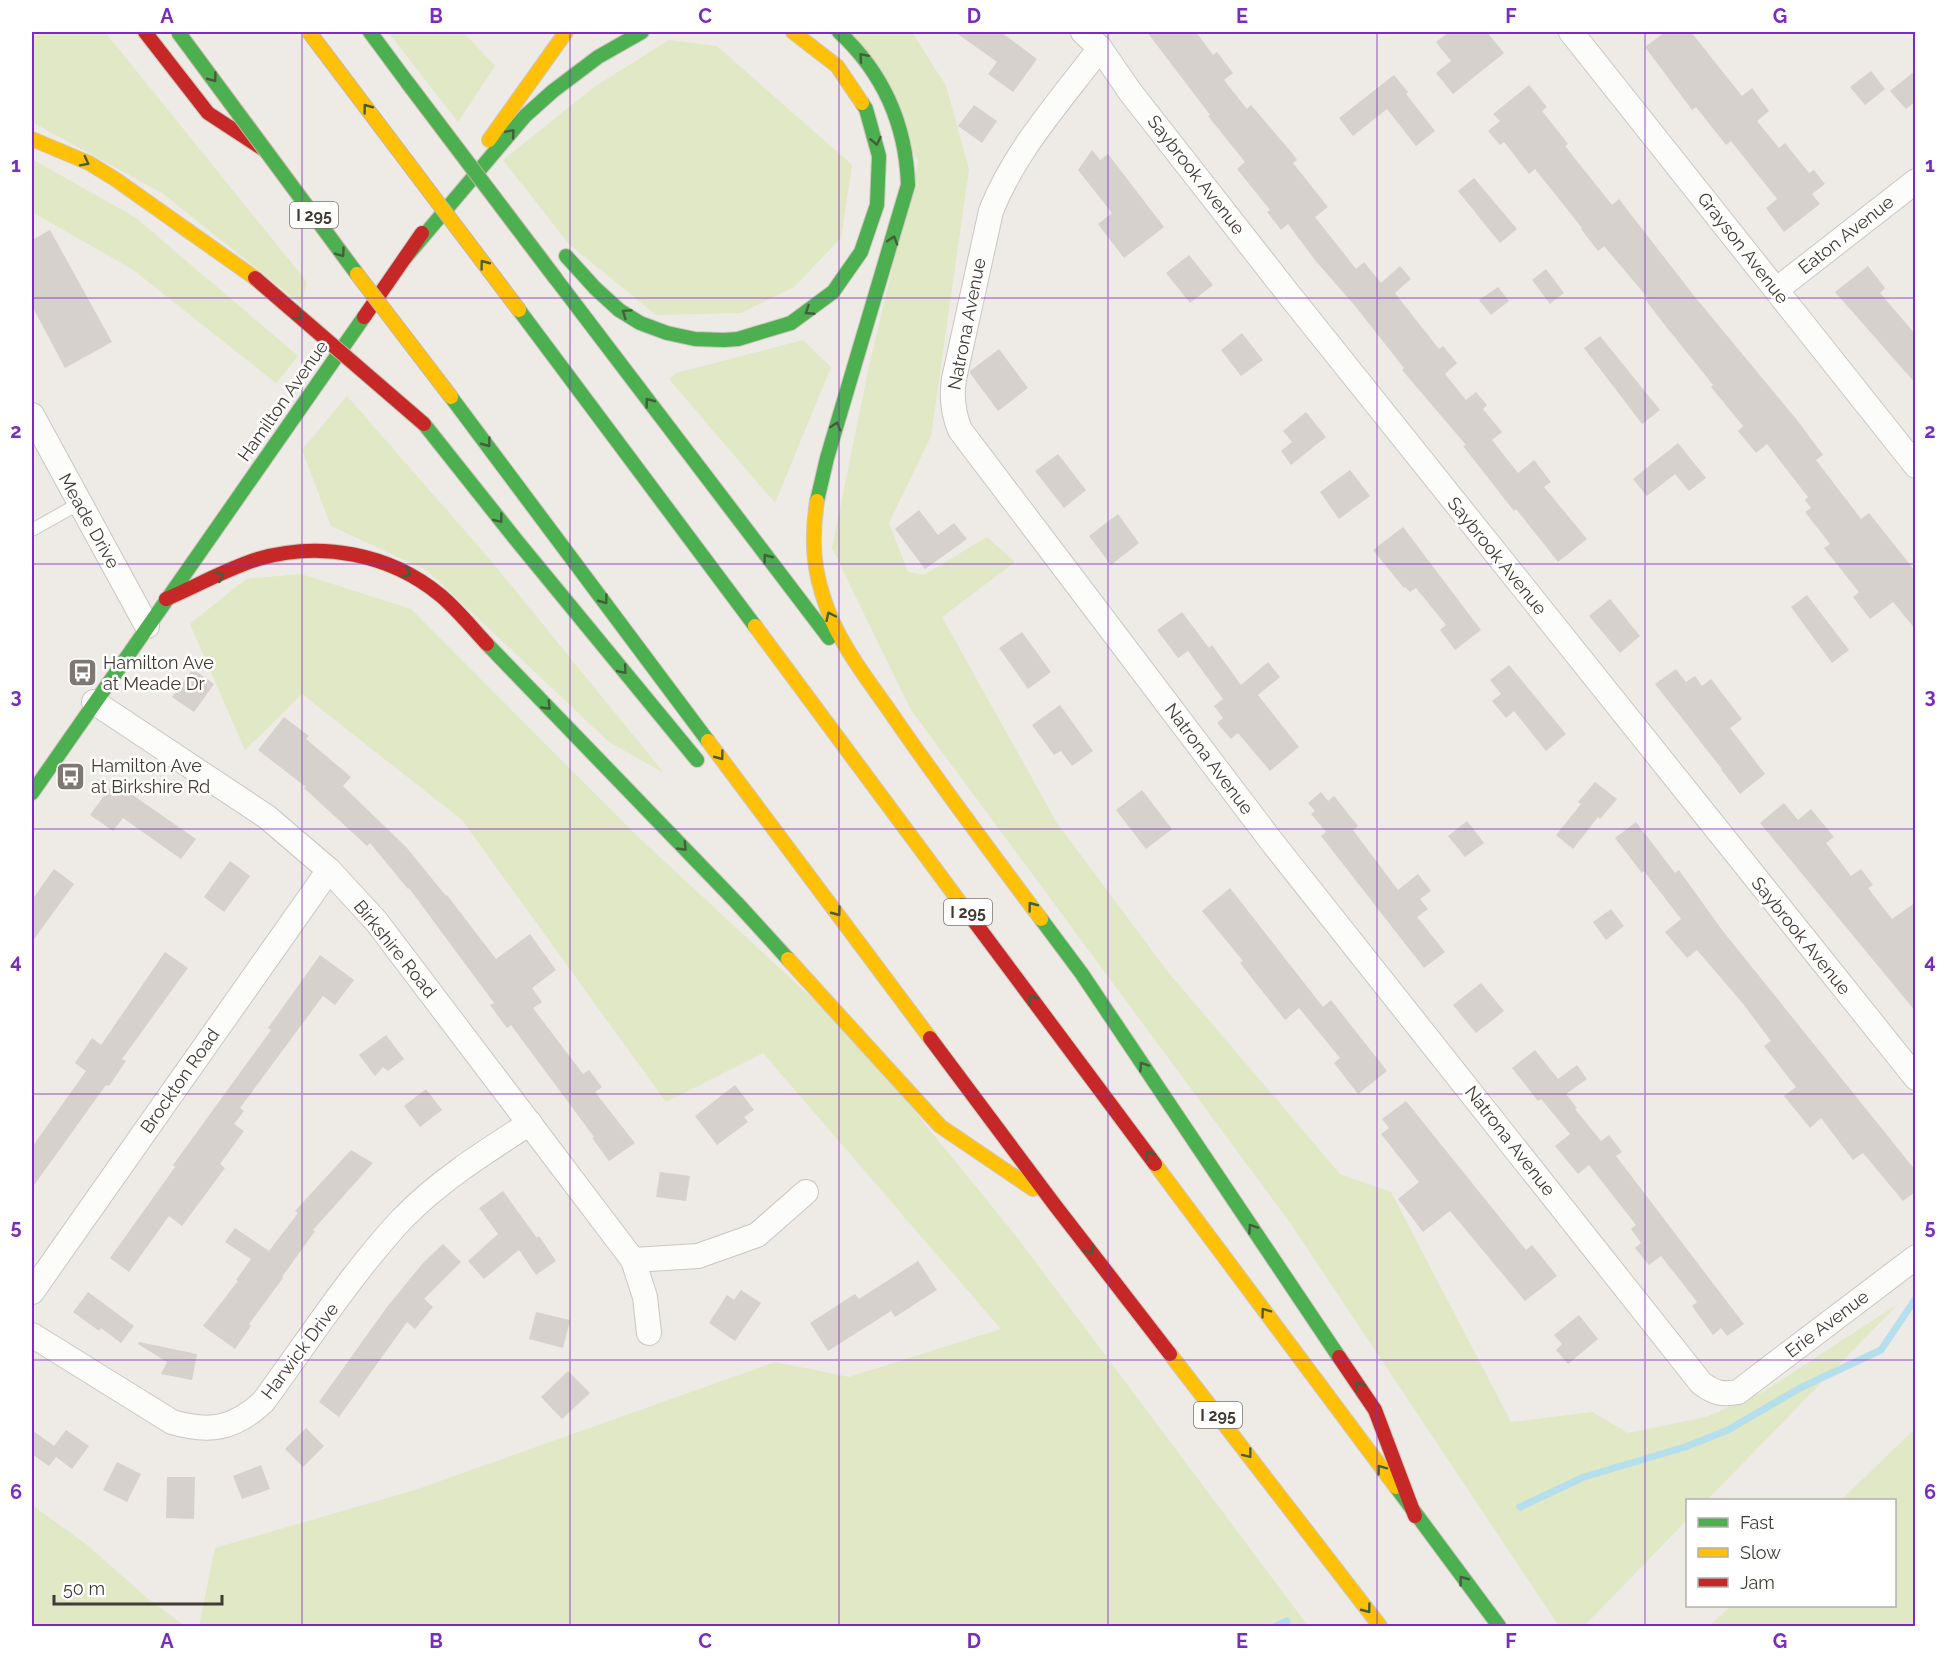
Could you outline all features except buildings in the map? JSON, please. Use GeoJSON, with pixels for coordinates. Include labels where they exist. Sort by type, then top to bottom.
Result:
{"type":"FeatureCollection","features":[{"type":"Feature","properties":{"kind":"main road"},"geometry":{"type":"LineString","coordinates":[[145,32],[208,113],[269,153]]}},
{"type":"Feature","properties":{"kind":"main road","name":"I 295"},"geometry":{"type":"LineString","coordinates":[[178,32],[1054,1204],[1380,1626]]}},
{"type":"Feature","properties":{"kind":"main road","name":"I 295"},"geometry":{"type":"LineString","coordinates":[[309,32],[519,310],[1498,1626]]}},
{"type":"Feature","properties":{"kind":"main road"},"geometry":{"type":"LineString","coordinates":[[370,32],[804,608],[920,752]]}},
{"type":"Feature","properties":{"kind":"main road","name":"Hamilton Avenue"},"geometry":{"type":"LineString","coordinates":[[32,793],[405,258],[566,32]]}},
{"type":"Feature","properties":{"kind":"main road"},"geometry":{"type":"LineString","coordinates":[[405,258],[525,116],[553,91],[598,57],[642,32]]}},
{"type":"Feature","properties":{"kind":"main road"},"geometry":{"type":"LineString","coordinates":[[562,251],[606,299],[629,316],[654,329],[688,339],[722,341],[753,337],[783,327],[815,308],[840,284],[859,258],[872,230],[879,199],[877,139],[868,112],[851,82],[831,58],[793,32]]}},
{"type":"Feature","properties":{"kind":"main road"},"geometry":{"type":"LineString","coordinates":[[839,32],[868,61],[897,114],[905,150],[908,186],[826,458],[817,503],[812,539],[816,569],[827,609],[845,646],[945,791],[1082,974],[1376,1410],[1415,1516]]}},
{"type":"Feature","properties":{"kind":"main road"},"geometry":{"type":"LineString","coordinates":[[407,82],[504,188]]}},
{"type":"Feature","properties":{"kind":"main road"},"geometry":{"type":"LineString","coordinates":[[32,139],[89,163],[115,179],[255,278],[424,424],[517,542],[709,774]]}},
{"type":"Feature","properties":{"kind":"main road"},"geometry":{"type":"LineString","coordinates":[[166,599],[258,559],[290,552],[324,550],[353,553],[388,564],[418,579],[440,595],[737,903],[940,1126],[1054,1204]]}},
{"type":"Feature","properties":{"kind":"main road"},"geometry":{"type":"LineString","coordinates":[[791,874],[977,1100]]}},
{"type":"Feature","properties":{"kind":"street","name":"Saybrook Avenue"},"geometry":{"type":"LineString","coordinates":[[1083,32],[1100,48],[1131,93],[1293,301],[1916,1078]]}},
{"type":"Feature","properties":{"kind":"street","name":"Grayson Avenue"},"geometry":{"type":"LineString","coordinates":[[1571,32],[1916,465]]}},
{"type":"Feature","properties":{"kind":"street","name":"Natrona Avenue"},"geometry":{"type":"LineString","coordinates":[[1100,48],[1017,159],[1001,185],[991,211],[954,379],[952,395],[954,413],[960,430],[1272,843],[1701,1383],[1712,1391],[1724,1394],[1738,1392]]}},
{"type":"Feature","properties":{"kind":"street","name":"Eaton Avenue"},"geometry":{"type":"LineString","coordinates":[[1776,290],[1916,181]]}},
{"type":"Feature","properties":{"kind":"street","name":"Meade Drive"},"geometry":{"type":"LineString","coordinates":[[32,415],[147,626]]}},
{"type":"Feature","properties":{"kind":"street","name":"Birkshire Road"},"geometry":{"type":"LineString","coordinates":[[94,702],[267,817],[329,870],[376,921],[633,1260],[645,1297],[649,1333]]}},
{"type":"Feature","properties":{"kind":"street","name":"Brockton Road"},"geometry":{"type":"LineString","coordinates":[[32,1292],[329,870]]}},
{"type":"Feature","properties":{"kind":"street","name":"Harwick Drive"},"geometry":{"type":"LineString","coordinates":[[32,1335],[172,1422],[193,1428],[214,1428],[232,1424],[251,1414],[263,1402],[372,1254],[404,1218],[461,1167],[530,1123]]}},
{"type":"Feature","properties":{"kind":"street"},"geometry":{"type":"LineString","coordinates":[[633,1260],[698,1256],[757,1235],[806,1192]]}},
{"type":"Feature","properties":{"kind":"street","name":"Erie Avenue"},"geometry":{"type":"LineString","coordinates":[[1738,1392],[1916,1257]]}},
{"type":"Feature","properties":{"kind":"lane"},"geometry":{"type":"LineString","coordinates":[[32,530],[80,503]]}},
{"type":"Feature","properties":{"kind":"green space"},"geometry":{"type":"Polygon","coordinates":[[[42,32],[105,32],[307,282],[301,304],[162,193],[32,122],[32,37],[42,32]]]}},
{"type":"Feature","properties":{"kind":"green space"},"geometry":{"type":"Polygon","coordinates":[[[388,32],[463,32],[495,66],[458,122],[388,32]]]}},
{"type":"Feature","properties":{"kind":"green space"},"geometry":{"type":"Polygon","coordinates":[[[846,32],[912,32],[946,86],[969,169],[931,436],[889,523],[908,572],[924,575],[987,537],[1015,562],[942,617],[1057,823],[1168,972],[1340,1174],[1391,1192],[1511,1422],[1592,1412],[1628,1433],[1706,1417],[1763,1392],[1898,1304],[1708,1499],[1686,1499],[1686,1521],[1584,1626],[1559,1626],[1291,1224],[911,710],[832,548],[869,366],[918,161],[846,32]]]}},
{"type":"Feature","properties":{"kind":"green space"},"geometry":{"type":"Polygon","coordinates":[[[669,40],[717,46],[852,165],[841,238],[794,287],[741,313],[656,315],[569,244],[503,160],[594,87],[669,40]]]}},
{"type":"Feature","properties":{"kind":"green space"},"geometry":{"type":"Polygon","coordinates":[[[32,159],[136,218],[298,356],[276,383],[132,269],[32,212],[32,159]]]}},
{"type":"Feature","properties":{"kind":"green space"},"geometry":{"type":"Polygon","coordinates":[[[803,340],[831,367],[775,503],[669,379],[676,373],[803,340]]]}},
{"type":"Feature","properties":{"kind":"green space"},"geometry":{"type":"Polygon","coordinates":[[[347,396],[493,563],[664,773],[609,742],[428,571],[331,526],[302,450],[347,396]]]}},
{"type":"Feature","properties":{"kind":"green space"},"geometry":{"type":"Polygon","coordinates":[[[301,574],[411,609],[635,834],[856,1039],[1016,1236],[1308,1626],[199,1626],[215,1548],[415,1490],[775,1362],[849,1377],[1001,1329],[763,1053],[666,1102],[462,820],[302,694],[245,750],[190,624],[246,579],[301,574]]]}},
{"type":"Feature","properties":{"kind":"green space"},"geometry":{"type":"Polygon","coordinates":[[[1915,1429],[1915,1626],[1709,1626],[1730,1607],[1896,1607],[1896,1499],[1842,1499],[1915,1429]]]}},
{"type":"Feature","properties":{"kind":"green space"},"geometry":{"type":"Polygon","coordinates":[[[32,1505],[87,1545],[147,1598],[185,1626],[32,1626],[32,1505]]]}},
{"type":"Feature","properties":{"kind":"waterway"},"geometry":{"type":"LineString","coordinates":[[1520,1507],[1584,1477],[1685,1447],[1728,1430],[1800,1388],[1881,1350],[1916,1298]]}},
{"type":"Feature","properties":{"kind":"waterway"},"geometry":{"type":"LineString","coordinates":[[1276,1626],[1287,1621]]}},
{"type":"Feature","properties":{"kind":"traffic: fast"},"geometry":{"type":"LineString","coordinates":[[178,32],[357,274]]}},
{"type":"Feature","properties":{"kind":"traffic: fast"},"geometry":{"type":"LineString","coordinates":[[370,32],[407,82]]}},
{"type":"Feature","properties":{"kind":"traffic: fast"},"geometry":{"type":"LineString","coordinates":[[405,258],[525,116],[553,91],[598,57],[642,32]]}},
{"type":"Feature","properties":{"kind":"traffic: fast"},"geometry":{"type":"LineString","coordinates":[[817,501],[827,458],[908,185],[903,141],[889,101],[868,65],[839,32]]}},
{"type":"Feature","properties":{"kind":"traffic: fast"},"geometry":{"type":"LineString","coordinates":[[407,82],[556,279]]}},
{"type":"Feature","properties":{"kind":"traffic: fast"},"geometry":{"type":"LineString","coordinates":[[566,256],[619,310],[640,323],[667,333],[695,339],[738,339],[791,323],[833,292],[861,252],[877,205],[879,156],[866,109],[862,103]]}},
{"type":"Feature","properties":{"kind":"traffic: fast"},"geometry":{"type":"LineString","coordinates":[[556,279],[829,638]]}},
{"type":"Feature","properties":{"kind":"traffic: fast"},"geometry":{"type":"LineString","coordinates":[[519,310],[755,626]]}},
{"type":"Feature","properties":{"kind":"traffic: fast"},"geometry":{"type":"LineString","coordinates":[[32,793],[364,317]]}},
{"type":"Feature","properties":{"kind":"traffic: fast"},"geometry":{"type":"LineString","coordinates":[[451,397],[708,741]]}},
{"type":"Feature","properties":{"kind":"traffic: fast"},"geometry":{"type":"LineString","coordinates":[[424,424],[697,760]]}},
{"type":"Feature","properties":{"kind":"traffic: fast"},"geometry":{"type":"LineString","coordinates":[[487,644],[737,903],[788,959]]}},
{"type":"Feature","properties":{"kind":"traffic: fast"},"geometry":{"type":"LineString","coordinates":[[1041,919],[1082,974],[1339,1357]]}},
{"type":"Feature","properties":{"kind":"traffic: fast"},"geometry":{"type":"LineString","coordinates":[[1396,1487],[1499,1626]]}},
{"type":"Feature","properties":{"kind":"traffic: slow"},"geometry":{"type":"LineString","coordinates":[[309,32],[519,310]]}},
{"type":"Feature","properties":{"kind":"traffic: slow"},"geometry":{"type":"LineString","coordinates":[[489,140],[566,32]]}},
{"type":"Feature","properties":{"kind":"traffic: slow"},"geometry":{"type":"LineString","coordinates":[[793,32],[837,66],[862,103]]}},
{"type":"Feature","properties":{"kind":"traffic: slow"},"geometry":{"type":"LineString","coordinates":[[32,139],[89,163],[115,179],[255,278]]}},
{"type":"Feature","properties":{"kind":"traffic: slow"},"geometry":{"type":"LineString","coordinates":[[357,274],[451,397]]}},
{"type":"Feature","properties":{"kind":"traffic: slow"},"geometry":{"type":"LineString","coordinates":[[817,501],[814,529],[816,568],[827,608],[840,636],[864,675],[1041,919]]}},
{"type":"Feature","properties":{"kind":"traffic: slow"},"geometry":{"type":"LineString","coordinates":[[755,626],[962,905]]}},
{"type":"Feature","properties":{"kind":"traffic: slow"},"geometry":{"type":"LineString","coordinates":[[708,741],[930,1038]]}},
{"type":"Feature","properties":{"kind":"traffic: slow"},"geometry":{"type":"LineString","coordinates":[[788,959],[940,1126],[1033,1189]]}},
{"type":"Feature","properties":{"kind":"traffic: slow"},"geometry":{"type":"LineString","coordinates":[[1155,1164],[1396,1487]]}},
{"type":"Feature","properties":{"kind":"traffic: slow"},"geometry":{"type":"LineString","coordinates":[[1170,1354],[1380,1626]]}},
{"type":"Feature","properties":{"kind":"traffic: jam"},"geometry":{"type":"LineString","coordinates":[[145,32],[208,113],[263,149]]}},
{"type":"Feature","properties":{"kind":"traffic: jam"},"geometry":{"type":"LineString","coordinates":[[364,317],[422,233]]}},
{"type":"Feature","properties":{"kind":"traffic: jam"},"geometry":{"type":"LineString","coordinates":[[255,278],[424,424]]}},
{"type":"Feature","properties":{"kind":"traffic: jam"},"geometry":{"type":"LineString","coordinates":[[166,599],[258,559],[305,551],[353,554],[399,569],[420,581],[446,600],[487,644]]}},
{"type":"Feature","properties":{"kind":"traffic: jam"},"geometry":{"type":"LineString","coordinates":[[962,905],[1155,1164]]}},
{"type":"Feature","properties":{"kind":"traffic: jam"},"geometry":{"type":"LineString","coordinates":[[930,1038],[1170,1354]]}},
{"type":"Feature","properties":{"kind":"traffic: jam"},"geometry":{"type":"LineString","coordinates":[[1339,1357],[1375,1410],[1415,1516]]}},
{"type":"Feature","properties":{"kind":"place","name":"Hamilton Ave at Meade Dr"},"geometry":{"type":"Point","coordinates":[82,673]}},
{"type":"Feature","properties":{"kind":"place","name":"Hamilton Ave at Birkshire Rd"},"geometry":{"type":"Point","coordinates":[70,776]}}]}
